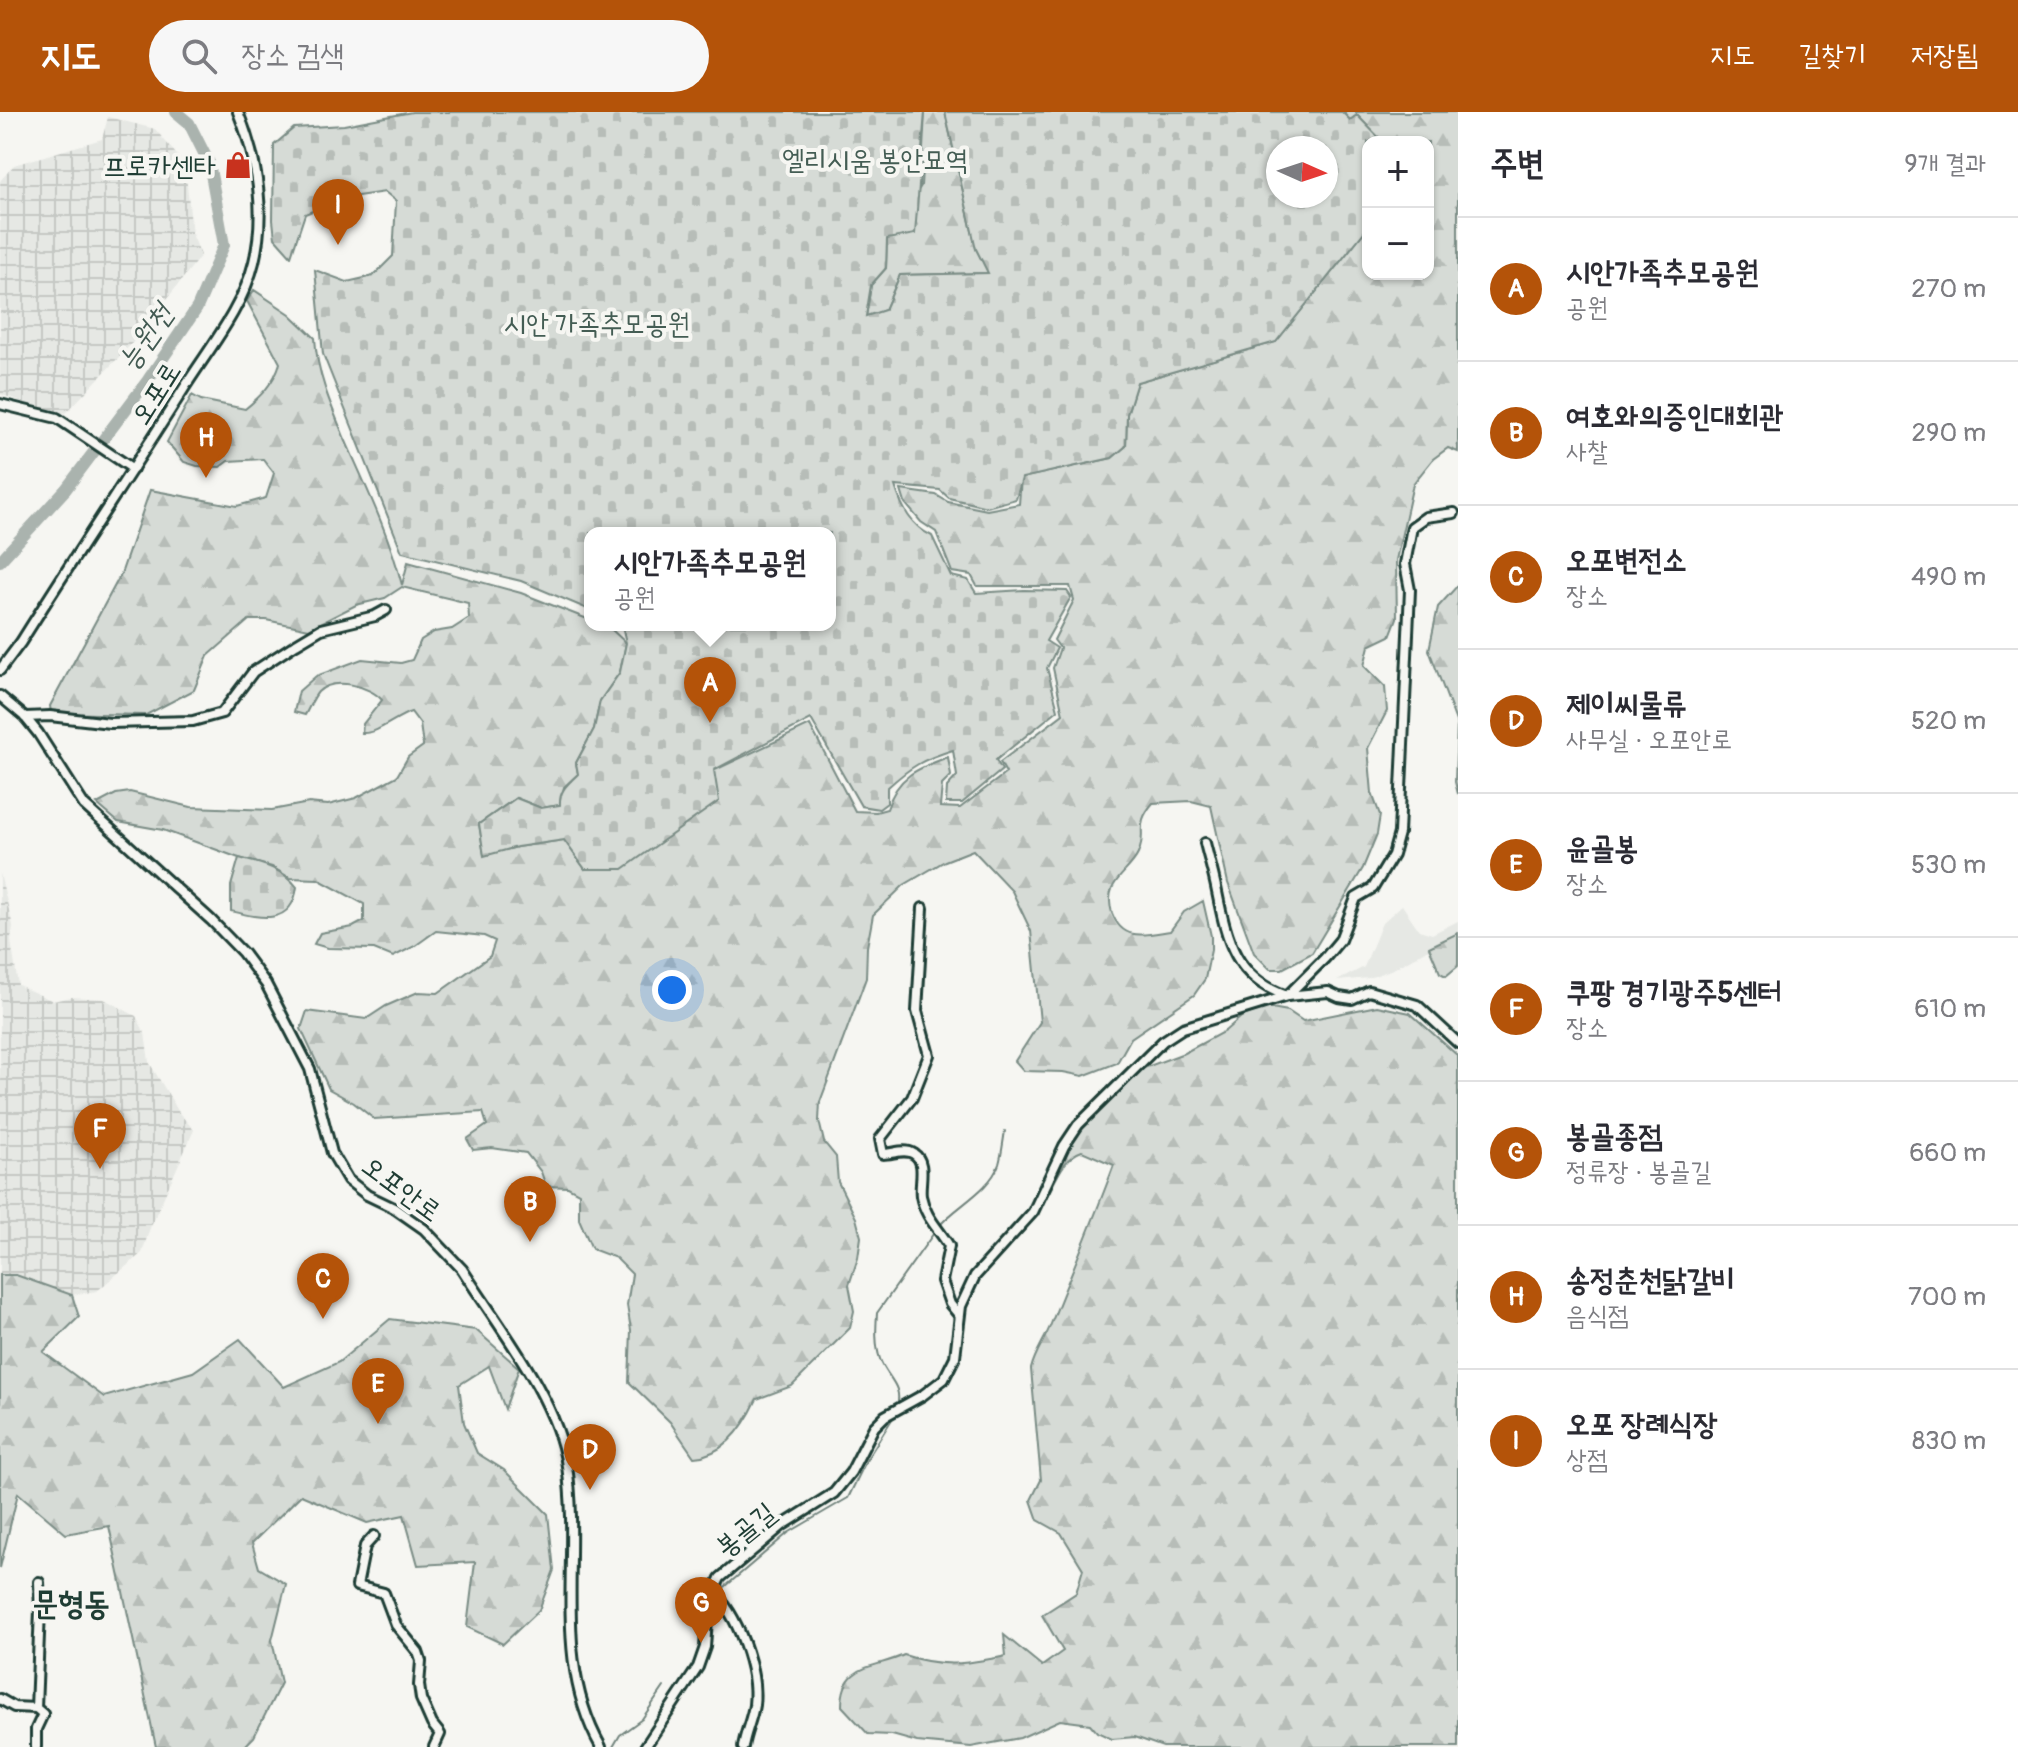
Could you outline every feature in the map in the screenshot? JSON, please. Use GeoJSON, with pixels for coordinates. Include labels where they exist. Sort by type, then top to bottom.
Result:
{"type":"FeatureCollection","features":[{"type":"Feature","properties":{"kind":"street","name":"오포로"},"geometry":{"type":"LineString","coordinates":[[0,670],[220,332],[251,274],[257,245],[259,196],[250,149],[238,112]]}},
{"type":"Feature","properties":{"kind":"street"},"geometry":{"type":"LineString","coordinates":[[0,404],[57,418],[133,469]]}},
{"type":"Feature","properties":{"kind":"street"},"geometry":{"type":"LineString","coordinates":[[1287,996],[1340,940],[1356,898],[1373,888],[1393,855],[1399,833],[1405,742],[1410,590],[1405,564],[1412,527],[1426,517],[1454,513]]}},
{"type":"Feature","properties":{"kind":"street"},"geometry":{"type":"LineString","coordinates":[[25,717],[50,716],[110,723],[193,721],[222,713],[253,672],[285,651],[321,629],[375,616],[386,610]]}},
{"type":"Feature","properties":{"kind":"street","name":"오포안로"},"geometry":{"type":"LineString","coordinates":[[0,696],[25,717],[50,749],[84,805],[211,920],[254,968],[277,1003],[307,1061],[337,1164],[358,1188],[412,1220],[449,1254],[462,1269],[543,1396],[562,1441],[568,1474],[570,1626],[574,1672],[585,1716],[601,1747]]}},
{"type":"Feature","properties":{"kind":"street"},"geometry":{"type":"LineString","coordinates":[[1205,843],[1232,951],[1254,980],[1287,996]]}},
{"type":"Feature","properties":{"kind":"street"},"geometry":{"type":"LineString","coordinates":[[923,908],[917,1011],[929,1055],[912,1098],[880,1139],[883,1154],[906,1151],[918,1157],[922,1201],[932,1225],[949,1246],[942,1281],[950,1304],[959,1315],[975,1276],[1027,1219],[1064,1146],[1085,1116],[1163,1041],[1183,1028],[1287,996],[1328,992],[1352,999],[1369,991],[1417,1005],[1458,1043]]}},
{"type":"Feature","properties":{"kind":"street","name":"봉골길"},"geometry":{"type":"LineString","coordinates":[[645,1747],[698,1667],[705,1647],[708,1605],[712,1591],[725,1572],[763,1541],[839,1488],[851,1472],[874,1427],[895,1410],[937,1386],[949,1372],[955,1357],[959,1315]]}},
{"type":"Feature","properties":{"kind":"street"},"geometry":{"type":"LineString","coordinates":[[374,1536],[365,1546],[357,1586],[384,1593],[396,1625],[418,1652],[421,1699],[440,1734],[434,1747]]}},
{"type":"Feature","properties":{"kind":"street"},"geometry":{"type":"LineString","coordinates":[[36,1708],[39,1582]]}},
{"type":"Feature","properties":{"kind":"street"},"geometry":{"type":"LineString","coordinates":[[712,1591],[728,1607],[734,1619],[753,1675],[754,1708],[743,1747]]}},
{"type":"Feature","properties":{"kind":"street"},"geometry":{"type":"LineString","coordinates":[[0,1699],[14,1707],[36,1708],[43,1714],[36,1729],[36,1747]]}},
{"type":"Feature","properties":{"kind":"shaded area"},"geometry":{"type":"Polygon","coordinates":[[[108,117],[155,129],[181,160],[187,184],[192,234],[201,255],[136,339],[66,413],[39,408],[0,394],[0,181],[14,165],[102,139],[108,117]]]}},
{"type":"Feature","properties":{"kind":"shaded area"},"geometry":{"type":"Polygon","coordinates":[[[0,874],[13,926],[11,941],[18,985],[53,1001],[71,997],[104,999],[136,1016],[145,1033],[149,1062],[180,1114],[194,1130],[142,1253],[97,1291],[72,1295],[16,1275],[0,1275],[0,874]]]}},
{"type":"Feature","properties":{"kind":"shaded area"},"geometry":{"type":"Polygon","coordinates":[[[1402,905],[1419,930],[1432,934],[1458,921],[1458,933],[1393,969],[1369,978],[1337,981],[1364,967],[1382,923],[1402,905]]]}},
{"type":"Feature","properties":{"kind":"green space","name":"시안 가족추모공원"},"geometry":{"type":"Polygon","coordinates":[[[412,112],[925,112],[915,234],[887,239],[886,268],[871,285],[866,316],[885,310],[900,275],[988,273],[976,249],[945,112],[1342,112],[1350,120],[1357,115],[1377,136],[1362,136],[1362,234],[1276,342],[1137,382],[1127,414],[1126,446],[1112,458],[1022,478],[1016,499],[987,507],[949,498],[940,490],[895,486],[908,516],[932,536],[951,576],[968,580],[976,593],[1067,591],[1071,597],[1046,641],[1057,648],[1047,668],[1058,710],[996,760],[1002,770],[962,803],[946,803],[947,787],[957,776],[953,750],[925,760],[903,774],[887,788],[887,803],[879,809],[861,806],[811,719],[714,770],[719,801],[623,869],[585,869],[564,840],[484,856],[479,824],[516,798],[541,808],[560,805],[563,791],[578,774],[576,763],[594,729],[600,701],[620,672],[626,643],[623,631],[836,631],[836,527],[584,527],[584,607],[521,581],[402,552],[323,354],[315,270],[347,282],[373,276],[393,256],[396,201],[385,192],[344,198],[305,214],[291,256],[275,238],[274,145],[294,128],[344,125],[412,112]]]}},
{"type":"Feature","properties":{"kind":"green space"},"geometry":{"type":"Polygon","coordinates":[[[925,112],[945,112],[976,249],[989,273],[900,275],[885,310],[866,317],[871,285],[886,268],[887,239],[921,186],[925,112]]]}},
{"type":"Feature","properties":{"kind":"green space"},"geometry":{"type":"Polygon","coordinates":[[[1342,112],[1458,112],[1458,452],[1448,448],[1433,459],[1413,484],[1396,560],[1397,618],[1390,636],[1369,646],[1364,666],[1385,687],[1387,711],[1368,748],[1372,793],[1380,815],[1377,834],[1363,868],[1312,953],[1282,969],[1270,969],[1254,953],[1228,883],[1211,806],[1191,801],[1153,803],[1142,823],[1138,854],[1112,889],[1112,913],[1122,929],[1135,934],[1152,934],[1170,931],[1184,912],[1203,901],[1211,936],[1205,979],[1194,995],[1131,1038],[1117,1063],[1083,1076],[1024,1071],[1015,1061],[1040,1022],[1031,931],[1012,891],[973,850],[945,861],[904,885],[873,915],[867,947],[866,978],[820,1102],[819,1121],[824,1142],[836,1157],[838,1182],[856,1218],[861,1237],[849,1285],[854,1311],[850,1328],[792,1386],[757,1399],[740,1428],[724,1445],[694,1457],[670,1422],[629,1382],[631,1330],[627,1305],[632,1274],[616,1258],[592,1249],[579,1219],[579,1193],[568,1187],[546,1186],[541,1172],[526,1153],[492,1148],[473,1150],[467,1139],[487,1125],[483,1112],[374,1119],[329,1089],[301,1029],[307,1011],[366,1019],[418,992],[438,993],[490,956],[495,941],[484,936],[436,931],[393,957],[374,949],[328,948],[314,944],[320,933],[353,927],[364,921],[364,904],[318,879],[290,878],[272,867],[163,830],[118,822],[97,804],[116,794],[130,792],[191,807],[272,810],[309,803],[328,805],[356,798],[397,776],[408,757],[423,746],[420,724],[411,712],[374,731],[362,733],[363,724],[382,700],[376,695],[352,685],[325,687],[318,692],[305,715],[294,712],[299,691],[316,676],[362,659],[401,663],[412,660],[421,640],[434,632],[452,629],[469,618],[468,603],[402,587],[385,598],[356,605],[309,629],[266,620],[249,620],[208,656],[194,690],[146,715],[51,713],[50,706],[121,574],[150,490],[237,506],[266,498],[274,473],[263,459],[228,461],[220,467],[197,466],[184,462],[167,442],[192,395],[201,400],[245,409],[271,383],[280,363],[247,301],[254,290],[290,314],[315,338],[326,390],[384,529],[402,585],[408,562],[521,593],[584,618],[584,631],[613,631],[626,643],[620,672],[600,701],[594,729],[576,763],[578,774],[564,787],[560,805],[541,808],[516,798],[479,824],[484,855],[564,840],[585,869],[713,771],[810,725],[855,811],[887,809],[897,788],[910,775],[948,757],[951,776],[942,785],[940,807],[960,808],[1006,773],[1000,762],[1063,714],[1053,668],[1060,648],[1054,640],[1074,600],[1070,586],[977,586],[971,575],[952,572],[936,532],[921,522],[905,503],[901,490],[936,495],[948,502],[987,510],[1019,504],[1021,478],[1112,458],[1126,446],[1127,414],[1137,382],[1276,342],[1362,234],[1362,280],[1434,280],[1434,136],[1377,136],[1357,115],[1350,120],[1342,112]]]}},
{"type":"Feature","properties":{"kind":"green space"},"geometry":{"type":"Polygon","coordinates":[[[1458,585],[1458,794],[1455,782],[1457,724],[1429,650],[1438,607],[1458,585]]]}},
{"type":"Feature","properties":{"kind":"green space"},"geometry":{"type":"Polygon","coordinates":[[[239,858],[285,875],[297,887],[289,909],[273,917],[231,911],[231,886],[239,858]]]}},
{"type":"Feature","properties":{"kind":"green space"},"geometry":{"type":"Polygon","coordinates":[[[1458,933],[1458,966],[1446,976],[1440,973],[1429,947],[1458,933]]]}},
{"type":"Feature","properties":{"kind":"green space"},"geometry":{"type":"Polygon","coordinates":[[[1377,1006],[1410,1013],[1458,1056],[1458,1747],[1163,1747],[1135,1737],[1112,1739],[1097,1732],[1090,1724],[1060,1720],[1020,1738],[971,1747],[868,1734],[842,1706],[847,1682],[862,1670],[904,1655],[931,1662],[955,1663],[1006,1656],[1004,1635],[1042,1666],[1063,1651],[1042,1615],[1076,1593],[1083,1569],[1061,1533],[1038,1520],[1031,1500],[1041,1480],[1031,1369],[1114,1165],[1082,1151],[1075,1154],[1061,1170],[1046,1198],[1069,1143],[1089,1115],[1141,1069],[1184,1053],[1225,1031],[1241,1017],[1266,1007],[1288,1011],[1303,1021],[1377,1006]]]}},
{"type":"Feature","properties":{"kind":"green space"},"geometry":{"type":"Polygon","coordinates":[[[0,1275],[16,1275],[72,1295],[79,1317],[43,1352],[104,1397],[193,1372],[240,1339],[284,1387],[339,1362],[390,1319],[476,1330],[519,1368],[505,1409],[489,1366],[459,1385],[464,1423],[477,1453],[504,1470],[548,1514],[554,1570],[539,1610],[503,1644],[467,1627],[475,1562],[418,1565],[404,1515],[367,1523],[301,1495],[252,1543],[259,1568],[286,1584],[272,1640],[281,1683],[254,1737],[244,1747],[156,1747],[109,1526],[66,1534],[18,1493],[0,1568],[0,1275]]]}},
{"type":"Feature","properties":{"kind":"waterway","name":"능원천"},"geometry":{"type":"LineString","coordinates":[[0,561],[66,489],[148,380],[197,308],[224,245],[209,163],[189,123],[176,112]]}},
{"type":"Feature","properties":{"kind":"waterway"},"geometry":{"type":"LineString","coordinates":[[940,1225],[989,1182],[1000,1160],[1005,1131]]}},
{"type":"Feature","properties":{"kind":"waterway"},"geometry":{"type":"LineString","coordinates":[[897,1406],[898,1392],[878,1354],[877,1313],[936,1230]]}},
{"type":"Feature","properties":{"kind":"waterway"},"geometry":{"type":"LineString","coordinates":[[719,1592],[788,1533],[848,1498],[867,1459],[894,1416]]}},
{"type":"Feature","properties":{"kind":"waterway"},"geometry":{"type":"LineString","coordinates":[[613,1747],[620,1735],[642,1719],[664,1687]]}},
{"type":"Feature","properties":{"kind":"place","name":"프로카센타"},"geometry":{"type":"Point","coordinates":[238,165]}},
{"type":"Feature","properties":{"kind":"place","name":"오포 장례식장"},"geometry":{"type":"Point","coordinates":[338,245]}},
{"type":"Feature","properties":{"kind":"place","name":"송정춘천닭갈비"},"geometry":{"type":"Point","coordinates":[206,478]}},
{"type":"Feature","properties":{"kind":"place","name":"시안가족추모공원"},"geometry":{"type":"Point","coordinates":[710,723]}},
{"type":"Feature","properties":{"kind":"place","name":"쿠팡 경기광주5센터"},"geometry":{"type":"Point","coordinates":[100,1169]}},
{"type":"Feature","properties":{"kind":"place","name":"여호와의증인대회관"},"geometry":{"type":"Point","coordinates":[530,1242]}},
{"type":"Feature","properties":{"kind":"place","name":"오포변전소"},"geometry":{"type":"Point","coordinates":[323,1319]}},
{"type":"Feature","properties":{"kind":"place","name":"윤골봉"},"geometry":{"type":"Point","coordinates":[378,1424]}},
{"type":"Feature","properties":{"kind":"place","name":"제이씨물류"},"geometry":{"type":"Point","coordinates":[590,1490]}},
{"type":"Feature","properties":{"kind":"place","name":"봉골종점"},"geometry":{"type":"Point","coordinates":[701,1643]}},
{"type":"Feature","properties":{"kind":"district","name":"문형동"},"geometry":{"type":"Point","coordinates":[71,1603]}},
{"type":"Feature","properties":{"kind":"park label","name":"엘리시움 봉안묘역"},"geometry":{"type":"Point","coordinates":[875,159]}}]}
